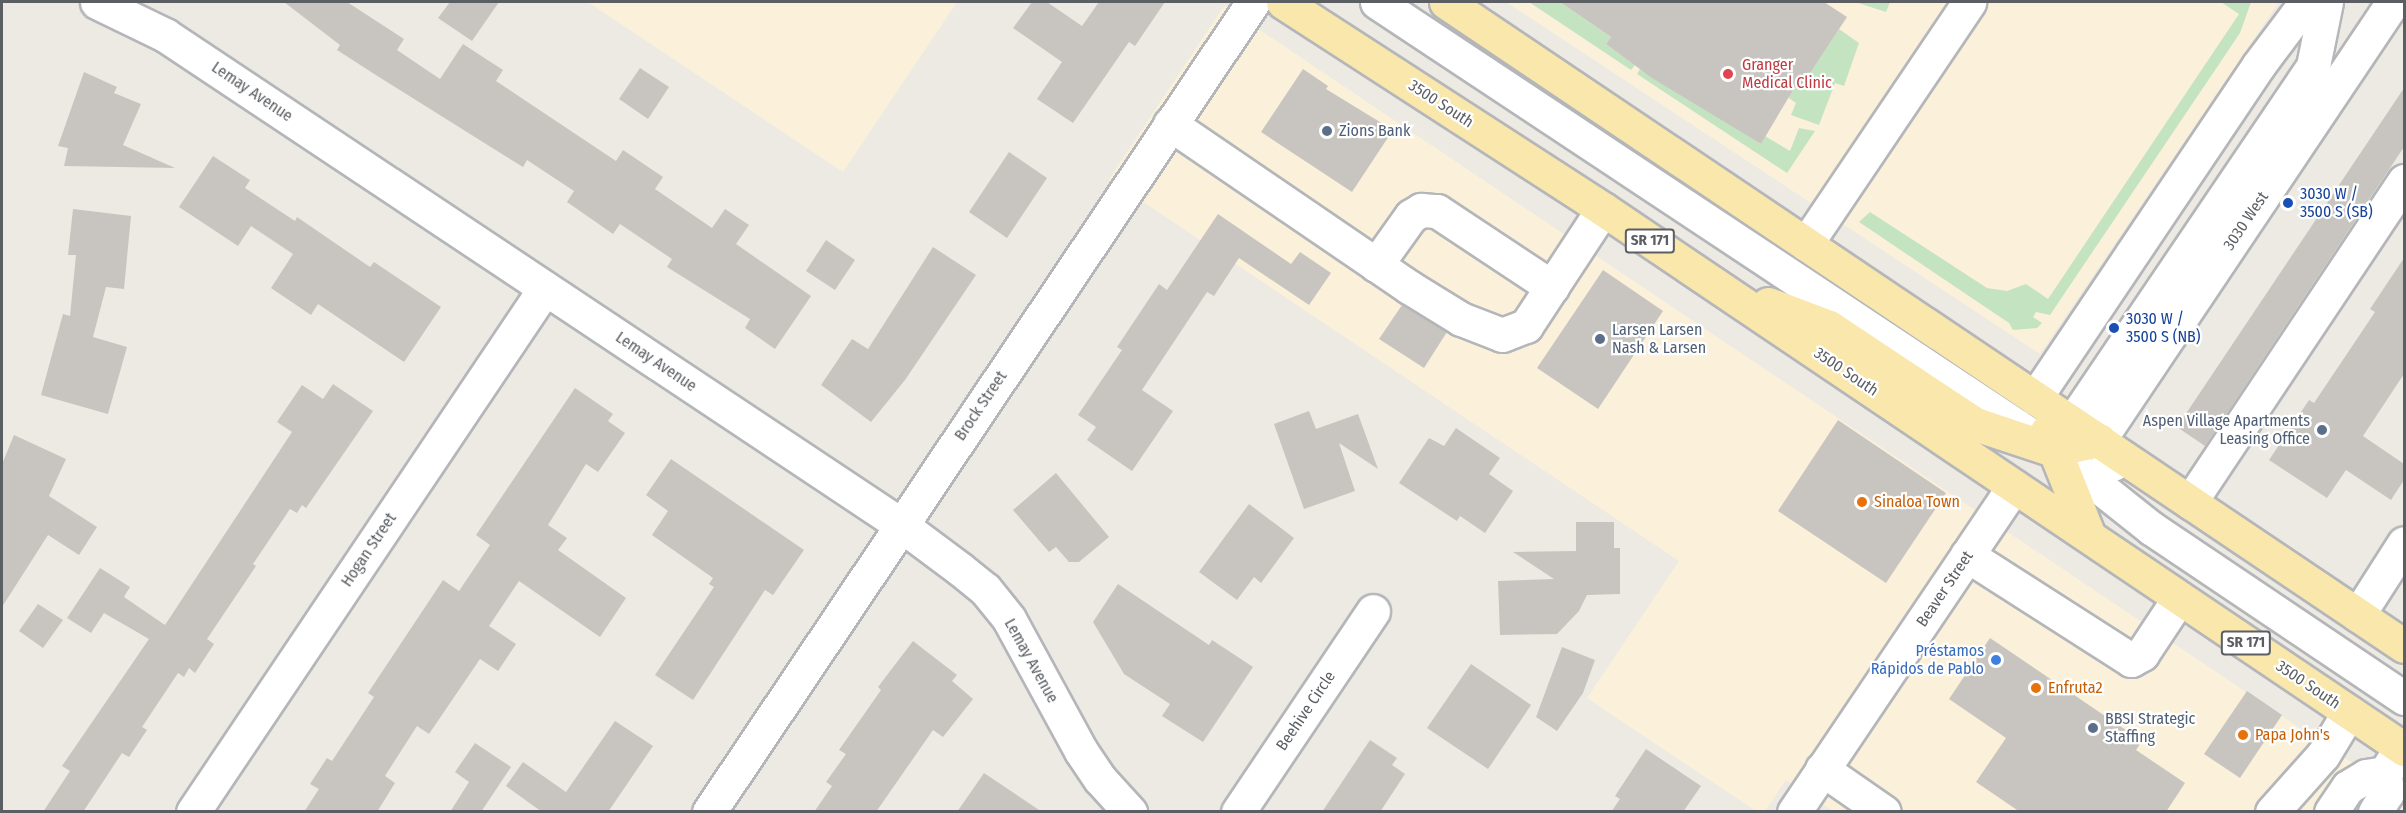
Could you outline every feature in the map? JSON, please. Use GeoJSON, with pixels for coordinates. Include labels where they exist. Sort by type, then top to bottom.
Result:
{"type":"FeatureCollection","features":[{"type":"Feature","properties":{"kind":"main road","name":"3500 South"},"geometry":{"type":"LineString","coordinates":[[1283,2],[1603,209],[2349,712],[2397,757]]}},
{"type":"Feature","properties":{"kind":"main road"},"geometry":{"type":"LineString","coordinates":[[1446,2],[2404,646]]}},
{"type":"Feature","properties":{"kind":"main road"},"geometry":{"type":"LineString","coordinates":[[1719,287],[1829,327],[1975,424],[2053,450],[2099,440]]}},
{"type":"Feature","properties":{"kind":"main road"},"geometry":{"type":"LineString","coordinates":[[2036,398],[2053,450],[2089,536]]}},
{"type":"Feature","properties":{"kind":"street","name":"Lemay Avenue"},"geometry":{"type":"LineString","coordinates":[[97,2],[165,35],[901,525],[985,589],[1009,620],[1081,751],[1100,779],[1130,812]]}},
{"type":"Feature","properties":{"kind":"street","name":"Brock Street"},"geometry":{"type":"LineString","coordinates":[[709,812],[1253,2]]}},
{"type":"Feature","properties":{"kind":"street"},"geometry":{"type":"LineString","coordinates":[[1377,2],[2053,450],[2151,528],[2404,698]]}},
{"type":"Feature","properties":{"kind":"street"},"geometry":{"type":"LineString","coordinates":[[1806,243],[1969,2]]}},
{"type":"Feature","properties":{"kind":"street"},"geometry":{"type":"LineString","coordinates":[[2036,398],[2258,66],[2306,2]]}},
{"type":"Feature","properties":{"kind":"street"},"geometry":{"type":"LineString","coordinates":[[2053,450],[2313,66],[2326,2]]}},
{"type":"Feature","properties":{"kind":"street","name":"3030 West"},"geometry":{"type":"LineString","coordinates":[[2099,440],[2393,2]]}},
{"type":"Feature","properties":{"kind":"street"},"geometry":{"type":"LineString","coordinates":[[1170,124],[1376,265],[1461,319],[1502,335],[1526,326],[1603,209]]}},
{"type":"Feature","properties":{"kind":"street"},"geometry":{"type":"LineString","coordinates":[[2190,502],[2404,182]]}},
{"type":"Feature","properties":{"kind":"street"},"geometry":{"type":"LineString","coordinates":[[1376,265],[1411,216],[1421,210],[1437,211],[1552,287]]}},
{"type":"Feature","properties":{"kind":"street","name":"Hogan Street"},"geometry":{"type":"LineString","coordinates":[[193,812],[545,288]]}},
{"type":"Feature","properties":{"kind":"street"},"geometry":{"type":"LineString","coordinates":[[2099,440],[2151,528]]}},
{"type":"Feature","properties":{"kind":"street","name":"Beaver Street"},"geometry":{"type":"LineString","coordinates":[[1794,812],[2014,486]]}},
{"type":"Feature","properties":{"kind":"street"},"geometry":{"type":"LineString","coordinates":[[2358,615],[2404,543]]}},
{"type":"Feature","properties":{"kind":"street"},"geometry":{"type":"LineString","coordinates":[[1967,555],[2131,660],[2142,654],[2179,598]]}},
{"type":"Feature","properties":{"kind":"street","name":"Beehive Circle"},"geometry":{"type":"LineString","coordinates":[[1238,812],[1373,611]]}},
{"type":"Feature","properties":{"kind":"street"},"geometry":{"type":"LineString","coordinates":[[2272,812],[2322,754],[2349,712]]}},
{"type":"Feature","properties":{"kind":"street"},"geometry":{"type":"LineString","coordinates":[[2331,812],[2348,787],[2397,757]]}},
{"type":"Feature","properties":{"kind":"street"},"geometry":{"type":"LineString","coordinates":[[2375,812],[2387,793],[2397,757]]}},
{"type":"Feature","properties":{"kind":"street"},"geometry":{"type":"LineString","coordinates":[[1822,769],[1884,812]]}},
{"type":"Feature","properties":{"kind":"shaded area"},"geometry":{"type":"Polygon","coordinates":[[[588,2],[957,2],[843,172],[588,2]]]}},
{"type":"Feature","properties":{"kind":"shaded area"},"geometry":{"type":"Polygon","coordinates":[[[1506,2],[2279,2],[2040,354],[1506,2]]]}},
{"type":"Feature","properties":{"kind":"shaded area"},"geometry":{"type":"Polygon","coordinates":[[[1224,6],[2404,798],[2404,811],[1833,811],[1786,780],[1765,811],[1756,811],[1587,698],[1679,561],[1109,179],[1224,6]]]}},
{"type":"Feature","properties":{"kind":"green space"},"geometry":{"type":"Polygon","coordinates":[[[1529,2],[1560,2],[1611,37],[1606,44],[1635,65],[1631,70],[1529,2]]]}},
{"type":"Feature","properties":{"kind":"green space"},"geometry":{"type":"Polygon","coordinates":[[[1855,2],[1890,2],[1886,12],[1855,2]]]}},
{"type":"Feature","properties":{"kind":"green space"},"geometry":{"type":"Polygon","coordinates":[[[2221,2],[2251,2],[2240,33],[2050,315],[2036,312],[2033,317],[2042,323],[2037,328],[2013,330],[2009,323],[1859,222],[1870,212],[1987,288],[2007,291],[2026,284],[2048,299],[2239,14],[2221,2]]]}},
{"type":"Feature","properties":{"kind":"green space"},"geometry":{"type":"Polygon","coordinates":[[[1839,29],[1859,43],[1844,86],[1835,83],[1819,125],[1791,115],[1796,103],[1786,96],[1794,84],[1802,84],[1839,29]]]}},
{"type":"Feature","properties":{"kind":"green space"},"geometry":{"type":"Polygon","coordinates":[[[1640,69],[1761,144],[1765,136],[1790,151],[1799,128],[1815,131],[1787,173],[1637,74],[1640,69]]]}},
{"type":"Feature","properties":{"kind":"building"},"geometry":{"type":"Polygon","coordinates":[[[284,2],[347,2],[404,39],[397,50],[440,79],[463,44],[503,70],[496,81],[616,161],[623,150],[663,177],[655,189],[712,228],[725,209],[749,225],[736,244],[811,296],[775,349],[745,328],[750,319],[667,267],[672,259],[620,224],[613,234],[567,202],[574,191],[527,160],[523,167],[337,50],[340,45],[284,2]]]}},
{"type":"Feature","properties":{"kind":"building"},"geometry":{"type":"Polygon","coordinates":[[[450,2],[499,2],[472,41],[438,18],[450,2]]]}},
{"type":"Feature","properties":{"kind":"building"},"geometry":{"type":"Polygon","coordinates":[[[1032,2],[1047,2],[1082,26],[1099,2],[1165,2],[1135,46],[1129,42],[1073,123],[1037,99],[1062,62],[1013,28],[1032,2]]]}},
{"type":"Feature","properties":{"kind":"building","name":"Granger Medical Clinic"},"geometry":{"type":"Polygon","coordinates":[[[1560,2],[1824,2],[1847,17],[1802,85],[1796,85],[1761,144],[1652,78],[1606,44],[1611,37],[1560,2]]]}},
{"type":"Feature","properties":{"kind":"building"},"geometry":{"type":"Polygon","coordinates":[[[640,68],[669,87],[648,119],[619,99],[640,68]]]}},
{"type":"Feature","properties":{"kind":"building","name":"Zions Bank"},"geometry":{"type":"Polygon","coordinates":[[[1303,69],[1328,86],[1326,89],[1393,130],[1352,192],[1261,132],[1303,69]]]}},
{"type":"Feature","properties":{"kind":"building"},"geometry":{"type":"Polygon","coordinates":[[[84,72],[117,87],[114,93],[141,104],[123,145],[175,168],[64,166],[68,148],[58,146],[84,72]]]}},
{"type":"Feature","properties":{"kind":"building"},"geometry":{"type":"Polygon","coordinates":[[[2404,88],[2404,147],[2205,446],[2177,427],[2404,88]]]}},
{"type":"Feature","properties":{"kind":"building"},"geometry":{"type":"Polygon","coordinates":[[[1009,152],[1047,178],[1007,238],[969,212],[1009,152]]]}},
{"type":"Feature","properties":{"kind":"building"},"geometry":{"type":"Polygon","coordinates":[[[213,156],[250,180],[245,188],[295,221],[297,217],[370,267],[374,262],[441,307],[404,362],[318,304],[311,315],[271,288],[293,254],[251,226],[238,246],[179,207],[213,156]]]}},
{"type":"Feature","properties":{"kind":"building"},"geometry":{"type":"Polygon","coordinates":[[[73,209],[131,216],[124,289],[106,287],[93,337],[127,347],[108,414],[41,395],[63,314],[70,316],[76,255],[68,255],[73,209]]]}},
{"type":"Feature","properties":{"kind":"building"},"geometry":{"type":"Polygon","coordinates":[[[1218,214],[1291,264],[1300,252],[1331,273],[1309,305],[1239,258],[1214,296],[1207,292],[1142,390],[1173,411],[1132,471],[1087,440],[1096,427],[1078,415],[1122,350],[1117,347],[1159,284],[1167,290],[1218,214]]]}},
{"type":"Feature","properties":{"kind":"building"},"geometry":{"type":"Polygon","coordinates":[[[826,240],[855,260],[835,290],[806,271],[826,240]]]}},
{"type":"Feature","properties":{"kind":"building"},"geometry":{"type":"Polygon","coordinates":[[[933,247],[976,275],[905,380],[871,422],[821,385],[852,339],[868,349],[933,247]]]}},
{"type":"Feature","properties":{"kind":"building"},"geometry":{"type":"Polygon","coordinates":[[[2404,258],[2404,374],[2363,436],[2404,464],[2404,480],[2391,500],[2346,470],[2327,498],[2269,460],[2309,400],[2314,403],[2375,312],[2370,309],[2404,258]]]}},
{"type":"Feature","properties":{"kind":"building","name":"Larsen Larsen Nash & Larsen"},"geometry":{"type":"Polygon","coordinates":[[[1603,270],[1663,311],[1598,409],[1537,368],[1603,270]]]}},
{"type":"Feature","properties":{"kind":"building"},"geometry":{"type":"Polygon","coordinates":[[[1402,305],[1447,332],[1424,368],[1379,339],[1402,305]]]}},
{"type":"Feature","properties":{"kind":"building"},"geometry":{"type":"Polygon","coordinates":[[[333,384],[373,411],[306,508],[302,505],[297,513],[290,509],[253,564],[256,566],[207,639],[214,644],[195,673],[189,668],[184,677],[178,673],[142,727],[147,730],[129,757],[122,753],[83,812],[43,812],[70,771],[62,766],[149,639],[104,613],[91,633],[67,618],[100,568],[130,587],[124,597],[165,625],[292,432],[277,422],[302,385],[323,399],[333,384]]]}},
{"type":"Feature","properties":{"kind":"building"},"geometry":{"type":"Polygon","coordinates":[[[575,388],[613,414],[608,421],[625,433],[598,472],[586,464],[548,525],[567,538],[558,550],[626,598],[600,637],[519,581],[489,626],[516,644],[498,671],[480,659],[429,734],[417,726],[385,776],[395,783],[377,812],[304,812],[319,789],[310,784],[327,758],[332,761],[374,697],[368,693],[443,580],[459,591],[490,545],[476,535],[575,388]]]}},
{"type":"Feature","properties":{"kind":"building"},"geometry":{"type":"Polygon","coordinates":[[[1309,411],[1316,429],[1358,414],[1378,469],[1339,443],[1355,491],[1304,509],[1274,424],[1309,411]]]}},
{"type":"Feature","properties":{"kind":"building","name":"Sinaloa Town"},"geometry":{"type":"Polygon","coordinates":[[[1838,420],[1946,493],[1886,583],[1778,511],[1838,420]]]}},
{"type":"Feature","properties":{"kind":"building"},"geometry":{"type":"Polygon","coordinates":[[[1456,428],[1500,458],[1489,474],[1513,491],[1485,533],[1460,516],[1457,521],[1399,483],[1429,438],[1444,446],[1456,428]]]}},
{"type":"Feature","properties":{"kind":"building"},"geometry":{"type":"Polygon","coordinates":[[[14,435],[66,459],[49,496],[97,527],[79,555],[48,535],[2,607],[2,464],[14,435]]]}},
{"type":"Feature","properties":{"kind":"building"},"geometry":{"type":"Polygon","coordinates":[[[671,459],[804,550],[773,595],[765,590],[693,700],[655,675],[714,587],[709,584],[713,578],[652,535],[668,511],[646,495],[671,459]]]}},
{"type":"Feature","properties":{"kind":"building"},"geometry":{"type":"Polygon","coordinates":[[[1056,473],[1109,537],[1079,562],[1069,562],[1056,547],[1049,552],[1013,510],[1056,473]]]}},
{"type":"Feature","properties":{"kind":"building"},"geometry":{"type":"Polygon","coordinates":[[[1249,504],[1294,538],[1261,583],[1254,577],[1237,600],[1199,572],[1249,504]]]}},
{"type":"Feature","properties":{"kind":"building"},"geometry":{"type":"Polygon","coordinates":[[[1576,522],[1614,522],[1614,548],[1620,548],[1620,594],[1587,595],[1579,611],[1557,634],[1500,635],[1498,581],[1554,579],[1513,552],[1576,551],[1576,522]]]}},
{"type":"Feature","properties":{"kind":"building"},"geometry":{"type":"Polygon","coordinates":[[[1118,584],[1209,645],[1212,640],[1253,667],[1203,742],[1162,716],[1170,704],[1124,674],[1093,622],[1118,584]]]}},
{"type":"Feature","properties":{"kind":"building"},"geometry":{"type":"Polygon","coordinates":[[[38,604],[63,620],[43,648],[19,631],[38,604]]]}},
{"type":"Feature","properties":{"kind":"building"},"geometry":{"type":"Polygon","coordinates":[[[1990,638],[2142,741],[2136,750],[2185,783],[2166,812],[2020,812],[1976,782],[2006,738],[1949,699],[1990,638]]]}},
{"type":"Feature","properties":{"kind":"building"},"geometry":{"type":"Polygon","coordinates":[[[913,641],[957,675],[952,681],[973,699],[943,737],[933,730],[876,812],[814,812],[832,786],[826,782],[846,754],[839,750],[881,690],[878,687],[913,641]]]}},
{"type":"Feature","properties":{"kind":"building"},"geometry":{"type":"Polygon","coordinates":[[[1562,647],[1595,660],[1583,693],[1557,731],[1536,717],[1562,647]]]}},
{"type":"Feature","properties":{"kind":"building"},"geometry":{"type":"Polygon","coordinates":[[[1471,664],[1531,705],[1488,769],[1427,728],[1471,664]]]}},
{"type":"Feature","properties":{"kind":"building","name":"Papa John's"},"geometry":{"type":"Polygon","coordinates":[[[2247,691],[2282,715],[2240,778],[2204,754],[2247,691]]]}},
{"type":"Feature","properties":{"kind":"building"},"geometry":{"type":"Polygon","coordinates":[[[615,721],[653,746],[608,812],[542,812],[506,786],[523,762],[566,792],[615,721]]]}},
{"type":"Feature","properties":{"kind":"building"},"geometry":{"type":"Polygon","coordinates":[[[1370,740],[1397,758],[1392,765],[1405,774],[1380,812],[1322,812],[1370,740]]]}},
{"type":"Feature","properties":{"kind":"building"},"geometry":{"type":"Polygon","coordinates":[[[475,743],[511,767],[481,812],[450,812],[469,782],[455,772],[475,743]]]}},
{"type":"Feature","properties":{"kind":"building"},"geometry":{"type":"Polygon","coordinates":[[[1646,749],[1701,786],[1683,812],[1611,812],[1620,799],[1615,796],[1646,749]]]}},
{"type":"Feature","properties":{"kind":"building"},"geometry":{"type":"Polygon","coordinates":[[[984,773],[1042,812],[957,812],[984,773]]]}},
{"type":"Feature","properties":{"kind":"place","name":"Granger Medical Clinic"},"geometry":{"type":"Point","coordinates":[1728,74]}},
{"type":"Feature","properties":{"kind":"place","name":"Zions Bank"},"geometry":{"type":"Point","coordinates":[1327,131]}},
{"type":"Feature","properties":{"kind":"place","name":"3030 W / 3500 S (SB)"},"geometry":{"type":"Point","coordinates":[2288,203]}},
{"type":"Feature","properties":{"kind":"place","name":"3030 W / 3500 S (NB)"},"geometry":{"type":"Point","coordinates":[2114,328]}},
{"type":"Feature","properties":{"kind":"place","name":"Larsen Larsen Nash & Larsen"},"geometry":{"type":"Point","coordinates":[1600,339]}},
{"type":"Feature","properties":{"kind":"place","name":"Aspen Village Apartments Leasing Office"},"geometry":{"type":"Point","coordinates":[2322,430]}},
{"type":"Feature","properties":{"kind":"place","name":"Sinaloa Town"},"geometry":{"type":"Point","coordinates":[1862,502]}},
{"type":"Feature","properties":{"kind":"place","name":"Préstamos Rápidos de Pablo"},"geometry":{"type":"Point","coordinates":[1996,660]}},
{"type":"Feature","properties":{"kind":"place","name":"Enfruta2"},"geometry":{"type":"Point","coordinates":[2036,688]}},
{"type":"Feature","properties":{"kind":"place","name":"BBSI Strategic Staffing"},"geometry":{"type":"Point","coordinates":[2093,728]}},
{"type":"Feature","properties":{"kind":"place","name":"Papa John's"},"geometry":{"type":"Point","coordinates":[2243,735]}}]}
